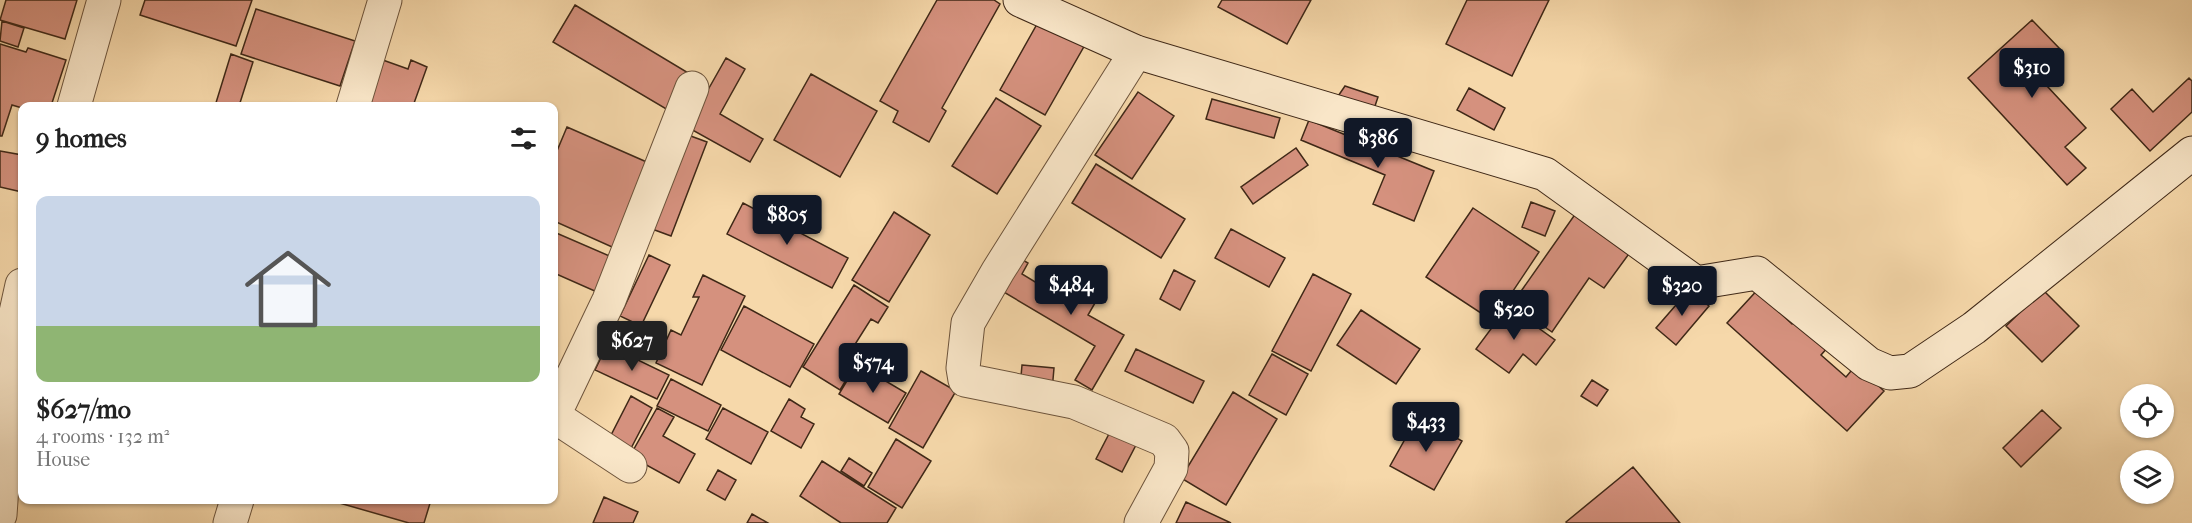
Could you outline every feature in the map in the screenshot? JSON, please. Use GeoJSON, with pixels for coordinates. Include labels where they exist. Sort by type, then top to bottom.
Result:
{"type":"FeatureCollection","features":[{"type":"Feature","properties":{"kind":"street"},"geometry":{"type":"LineString","coordinates":[[76,102],[104,0]]}},
{"type":"Feature","properties":{"kind":"street"},"geometry":{"type":"LineString","coordinates":[[354,102],[385,0]]}},
{"type":"Feature","properties":{"kind":"street"},"geometry":{"type":"LineString","coordinates":[[1020,0],[1136,52],[1545,174],[1696,283],[1757,273],[1869,364],[1890,373],[1910,371],[1974,328],[2192,153]]}},
{"type":"Feature","properties":{"kind":"street"},"geometry":{"type":"LineString","coordinates":[[1136,52],[998,271],[968,323],[963,368],[965,380],[1074,402],[1164,440],[1172,451],[1171,468],[1141,523]]}},
{"type":"Feature","properties":{"kind":"street"},"geometry":{"type":"LineString","coordinates":[[558,407],[609,300],[692,88]]}},
{"type":"Feature","properties":{"kind":"street"},"geometry":{"type":"LineString","coordinates":[[0,514],[13,326],[18,303]]}},
{"type":"Feature","properties":{"kind":"street"},"geometry":{"type":"LineString","coordinates":[[558,418],[630,466]]}},
{"type":"Feature","properties":{"kind":"street"},"geometry":{"type":"LineString","coordinates":[[230,523],[236,504]]}},
{"type":"Feature","properties":{"kind":"building"},"geometry":{"type":"Polygon","coordinates":[[[6,0],[77,0],[65,39],[0,20],[6,0]]]}},
{"type":"Feature","properties":{"kind":"building"},"geometry":{"type":"Polygon","coordinates":[[[145,0],[252,0],[236,46],[140,15],[145,0]]]}},
{"type":"Feature","properties":{"kind":"building"},"geometry":{"type":"Polygon","coordinates":[[[937,0],[994,0],[1000,4],[942,108],[946,111],[929,142],[893,122],[898,111],[880,101],[937,0]]]}},
{"type":"Feature","properties":{"kind":"building"},"geometry":{"type":"Polygon","coordinates":[[[1222,0],[1311,0],[1287,44],[1218,7],[1222,0]]]}},
{"type":"Feature","properties":{"kind":"building"},"geometry":{"type":"Polygon","coordinates":[[[1467,0],[1549,0],[1512,76],[1446,44],[1467,0]]]}},
{"type":"Feature","properties":{"kind":"building"},"geometry":{"type":"Polygon","coordinates":[[[575,5],[695,77],[673,113],[553,42],[575,5]]]}},
{"type":"Feature","properties":{"kind":"building"},"geometry":{"type":"Polygon","coordinates":[[[256,9],[355,41],[340,86],[241,54],[256,9]]]}},
{"type":"Feature","properties":{"kind":"building"},"geometry":{"type":"Polygon","coordinates":[[[1041,17],[1086,43],[1045,115],[1000,90],[1041,17]]]}},
{"type":"Feature","properties":{"kind":"building"},"geometry":{"type":"Polygon","coordinates":[[[2032,20],[2060,49],[2034,72],[2086,128],[2065,147],[2086,168],[2067,185],[1968,78],[2032,20]]]}},
{"type":"Feature","properties":{"kind":"building"},"geometry":{"type":"Polygon","coordinates":[[[2,21],[24,28],[18,47],[0,41],[2,21]]]}},
{"type":"Feature","properties":{"kind":"building"},"geometry":{"type":"Polygon","coordinates":[[[0,44],[26,52],[28,48],[66,60],[52,102],[18,102],[18,107],[12,105],[2,136],[0,136],[0,44]]]}},
{"type":"Feature","properties":{"kind":"building"},"geometry":{"type":"Polygon","coordinates":[[[231,54],[253,62],[240,102],[216,102],[231,54]]]}},
{"type":"Feature","properties":{"kind":"building"},"geometry":{"type":"Polygon","coordinates":[[[726,58],[745,69],[720,114],[763,139],[750,162],[687,127],[726,58]]]}},
{"type":"Feature","properties":{"kind":"building"},"geometry":{"type":"Polygon","coordinates":[[[380,59],[408,69],[411,60],[427,67],[414,102],[364,102],[380,59]]]}},
{"type":"Feature","properties":{"kind":"building"},"geometry":{"type":"Polygon","coordinates":[[[811,74],[877,111],[840,177],[774,140],[811,74]]]}},
{"type":"Feature","properties":{"kind":"building"},"geometry":{"type":"Polygon","coordinates":[[[2189,78],[2192,81],[2192,112],[2150,151],[2111,109],[2132,89],[2153,112],[2189,78]]]}},
{"type":"Feature","properties":{"kind":"building"},"geometry":{"type":"Polygon","coordinates":[[[1345,86],[1378,97],[1372,115],[1334,102],[1345,86]]]}},
{"type":"Feature","properties":{"kind":"building"},"geometry":{"type":"Polygon","coordinates":[[[1469,88],[1505,108],[1494,130],[1457,110],[1469,88]]]}},
{"type":"Feature","properties":{"kind":"building"},"geometry":{"type":"Polygon","coordinates":[[[1138,92],[1174,116],[1132,179],[1095,155],[1138,92]]]}},
{"type":"Feature","properties":{"kind":"building"},"geometry":{"type":"Polygon","coordinates":[[[996,98],[1041,126],[997,194],[952,166],[996,98]]]}},
{"type":"Feature","properties":{"kind":"building"},"geometry":{"type":"Polygon","coordinates":[[[1212,99],[1280,118],[1274,138],[1206,119],[1212,99]]]}},
{"type":"Feature","properties":{"kind":"building"},"geometry":{"type":"Polygon","coordinates":[[[1309,120],[1434,171],[1414,221],[1373,204],[1385,175],[1301,140],[1309,120]]]}},
{"type":"Feature","properties":{"kind":"building"},"geometry":{"type":"Polygon","coordinates":[[[567,127],[658,167],[621,251],[558,223],[558,148],[567,127]]]}},
{"type":"Feature","properties":{"kind":"building"},"geometry":{"type":"Polygon","coordinates":[[[688,135],[707,142],[671,236],[652,229],[688,135]]]}},
{"type":"Feature","properties":{"kind":"building"},"geometry":{"type":"Polygon","coordinates":[[[1296,148],[1308,165],[1253,204],[1241,187],[1296,148]]]}},
{"type":"Feature","properties":{"kind":"building"},"geometry":{"type":"Polygon","coordinates":[[[0,151],[18,154],[18,191],[0,187],[0,151]]]}},
{"type":"Feature","properties":{"kind":"building"},"geometry":{"type":"Polygon","coordinates":[[[1096,164],[1185,219],[1161,258],[1072,203],[1096,164]]]}},
{"type":"Feature","properties":{"kind":"building"},"geometry":{"type":"Polygon","coordinates":[[[1531,202],[1555,211],[1545,236],[1522,227],[1531,202]]]}},
{"type":"Feature","properties":{"kind":"building"},"geometry":{"type":"Polygon","coordinates":[[[743,203],[848,258],[832,288],[727,234],[743,203]]]}},
{"type":"Feature","properties":{"kind":"building"},"geometry":{"type":"Polygon","coordinates":[[[1473,208],[1539,252],[1493,321],[1426,277],[1473,208]]]}},
{"type":"Feature","properties":{"kind":"building"},"geometry":{"type":"Polygon","coordinates":[[[894,212],[930,235],[889,302],[852,280],[894,212]]]}},
{"type":"Feature","properties":{"kind":"building"},"geometry":{"type":"Polygon","coordinates":[[[1576,213],[1631,251],[1604,288],[1589,278],[1552,332],[1512,304],[1576,213]]]}},
{"type":"Feature","properties":{"kind":"building"},"geometry":{"type":"Polygon","coordinates":[[[1231,229],[1285,258],[1269,287],[1215,258],[1231,229]]]}},
{"type":"Feature","properties":{"kind":"building"},"geometry":{"type":"Polygon","coordinates":[[[558,234],[621,261],[606,296],[558,275],[558,234]]]}},
{"type":"Feature","properties":{"kind":"building"},"geometry":{"type":"Polygon","coordinates":[[[649,255],[670,265],[641,326],[620,316],[649,255]]]}},
{"type":"Feature","properties":{"kind":"building"},"geometry":{"type":"Polygon","coordinates":[[[1021,259],[1028,263],[1022,274],[1063,299],[1080,269],[1106,284],[1088,315],[1124,335],[1092,390],[1075,380],[1095,346],[1002,291],[1021,259]]]}},
{"type":"Feature","properties":{"kind":"building"},"geometry":{"type":"Polygon","coordinates":[[[1174,270],[1195,281],[1180,310],[1160,299],[1174,270]]]}},
{"type":"Feature","properties":{"kind":"building"},"geometry":{"type":"Polygon","coordinates":[[[1313,274],[1351,294],[1311,371],[1272,351],[1313,274]]]}},
{"type":"Feature","properties":{"kind":"building"},"geometry":{"type":"Polygon","coordinates":[[[703,275],[745,296],[702,385],[656,363],[671,330],[681,335],[699,297],[693,297],[703,275]]]}},
{"type":"Feature","properties":{"kind":"building"},"geometry":{"type":"Polygon","coordinates":[[[854,285],[888,307],[878,323],[871,319],[847,357],[857,362],[840,390],[803,367],[854,285]]]}},
{"type":"Feature","properties":{"kind":"building"},"geometry":{"type":"Polygon","coordinates":[[[1762,285],[1777,310],[1792,324],[1798,317],[1829,346],[1821,355],[1846,377],[1856,365],[1884,391],[1847,431],[1727,323],[1762,285]]]}},
{"type":"Feature","properties":{"kind":"building"},"geometry":{"type":"Polygon","coordinates":[[[1689,290],[1709,306],[1676,345],[1656,328],[1689,290]]]}},
{"type":"Feature","properties":{"kind":"building"},"geometry":{"type":"Polygon","coordinates":[[[2043,290],[2079,326],[2042,362],[2006,326],[2043,290]]]}},
{"type":"Feature","properties":{"kind":"building"},"geometry":{"type":"Polygon","coordinates":[[[744,306],[814,344],[790,387],[721,350],[744,306]]]}},
{"type":"Feature","properties":{"kind":"building"},"geometry":{"type":"Polygon","coordinates":[[[1508,306],[1555,340],[1536,365],[1523,354],[1509,373],[1476,349],[1508,306]]]}},
{"type":"Feature","properties":{"kind":"building"},"geometry":{"type":"Polygon","coordinates":[[[1361,310],[1420,349],[1396,384],[1337,345],[1361,310]]]}},
{"type":"Feature","properties":{"kind":"building"},"geometry":{"type":"Polygon","coordinates":[[[607,345],[669,375],[657,399],[595,370],[607,345]]]}},
{"type":"Feature","properties":{"kind":"building"},"geometry":{"type":"Polygon","coordinates":[[[1136,349],[1204,381],[1193,403],[1125,371],[1136,349]]]}},
{"type":"Feature","properties":{"kind":"building"},"geometry":{"type":"Polygon","coordinates":[[[1272,354],[1308,374],[1286,415],[1249,395],[1272,354]]]}},
{"type":"Feature","properties":{"kind":"building"},"geometry":{"type":"Polygon","coordinates":[[[857,364],[906,393],[888,423],[839,394],[857,364]]]}},
{"type":"Feature","properties":{"kind":"building"},"geometry":{"type":"Polygon","coordinates":[[[1022,365],[1054,368],[1052,391],[1020,388],[1022,365]]]}},
{"type":"Feature","properties":{"kind":"building"},"geometry":{"type":"Polygon","coordinates":[[[921,371],[956,391],[923,448],[889,428],[921,371]]]}},
{"type":"Feature","properties":{"kind":"building"},"geometry":{"type":"Polygon","coordinates":[[[671,379],[721,405],[708,431],[657,406],[671,379]]]}},
{"type":"Feature","properties":{"kind":"building"},"geometry":{"type":"Polygon","coordinates":[[[1592,380],[1608,390],[1597,406],[1581,396],[1592,380]]]}},
{"type":"Feature","properties":{"kind":"building"},"geometry":{"type":"Polygon","coordinates":[[[1233,392],[1277,419],[1226,505],[1181,478],[1233,392]]]}},
{"type":"Feature","properties":{"kind":"building"},"geometry":{"type":"Polygon","coordinates":[[[631,396],[652,408],[628,454],[607,443],[631,396]]]}},
{"type":"Feature","properties":{"kind":"building"},"geometry":{"type":"Polygon","coordinates":[[[789,399],[805,409],[801,417],[814,424],[801,448],[771,431],[789,399]]]}},
{"type":"Feature","properties":{"kind":"building"},"geometry":{"type":"Polygon","coordinates":[[[657,408],[674,417],[663,436],[695,454],[679,483],[630,456],[657,408]]]}},
{"type":"Feature","properties":{"kind":"building"},"geometry":{"type":"Polygon","coordinates":[[[723,408],[768,432],[751,464],[706,439],[723,408]]]}},
{"type":"Feature","properties":{"kind":"building"},"geometry":{"type":"Polygon","coordinates":[[[2042,410],[2061,428],[2021,467],[2003,448],[2042,410]]]}},
{"type":"Feature","properties":{"kind":"building"},"geometry":{"type":"Polygon","coordinates":[[[1418,416],[1462,441],[1434,490],[1390,466],[1418,416]]]}},
{"type":"Feature","properties":{"kind":"building"},"geometry":{"type":"Polygon","coordinates":[[[1111,430],[1137,443],[1122,472],[1096,459],[1111,430]]]}},
{"type":"Feature","properties":{"kind":"building"},"geometry":{"type":"Polygon","coordinates":[[[896,439],[931,461],[902,508],[868,487],[896,439]]]}},
{"type":"Feature","properties":{"kind":"building"},"geometry":{"type":"Polygon","coordinates":[[[849,458],[872,473],[864,486],[841,471],[849,458]]]}},
{"type":"Feature","properties":{"kind":"building"},"geometry":{"type":"Polygon","coordinates":[[[822,461],[896,508],[887,523],[841,523],[800,496],[822,461]]]}},
{"type":"Feature","properties":{"kind":"building"},"geometry":{"type":"Polygon","coordinates":[[[1633,467],[1680,523],[1566,522],[1633,467]]]}},
{"type":"Feature","properties":{"kind":"building"},"geometry":{"type":"Polygon","coordinates":[[[718,470],[736,480],[725,500],[707,490],[718,470]]]}},
{"type":"Feature","properties":{"kind":"building"},"geometry":{"type":"Polygon","coordinates":[[[604,497],[638,512],[633,523],[593,523],[604,497]]]}},
{"type":"Feature","properties":{"kind":"building"},"geometry":{"type":"Polygon","coordinates":[[[1186,502],[1231,523],[1176,523],[1186,502]]]}},
{"type":"Feature","properties":{"kind":"building"},"geometry":{"type":"Polygon","coordinates":[[[343,504],[430,504],[424,523],[409,523],[343,504]]]}},
{"type":"Feature","properties":{"kind":"building"},"geometry":{"type":"Polygon","coordinates":[[[752,514],[768,523],[747,523],[752,514]]]}}]}
